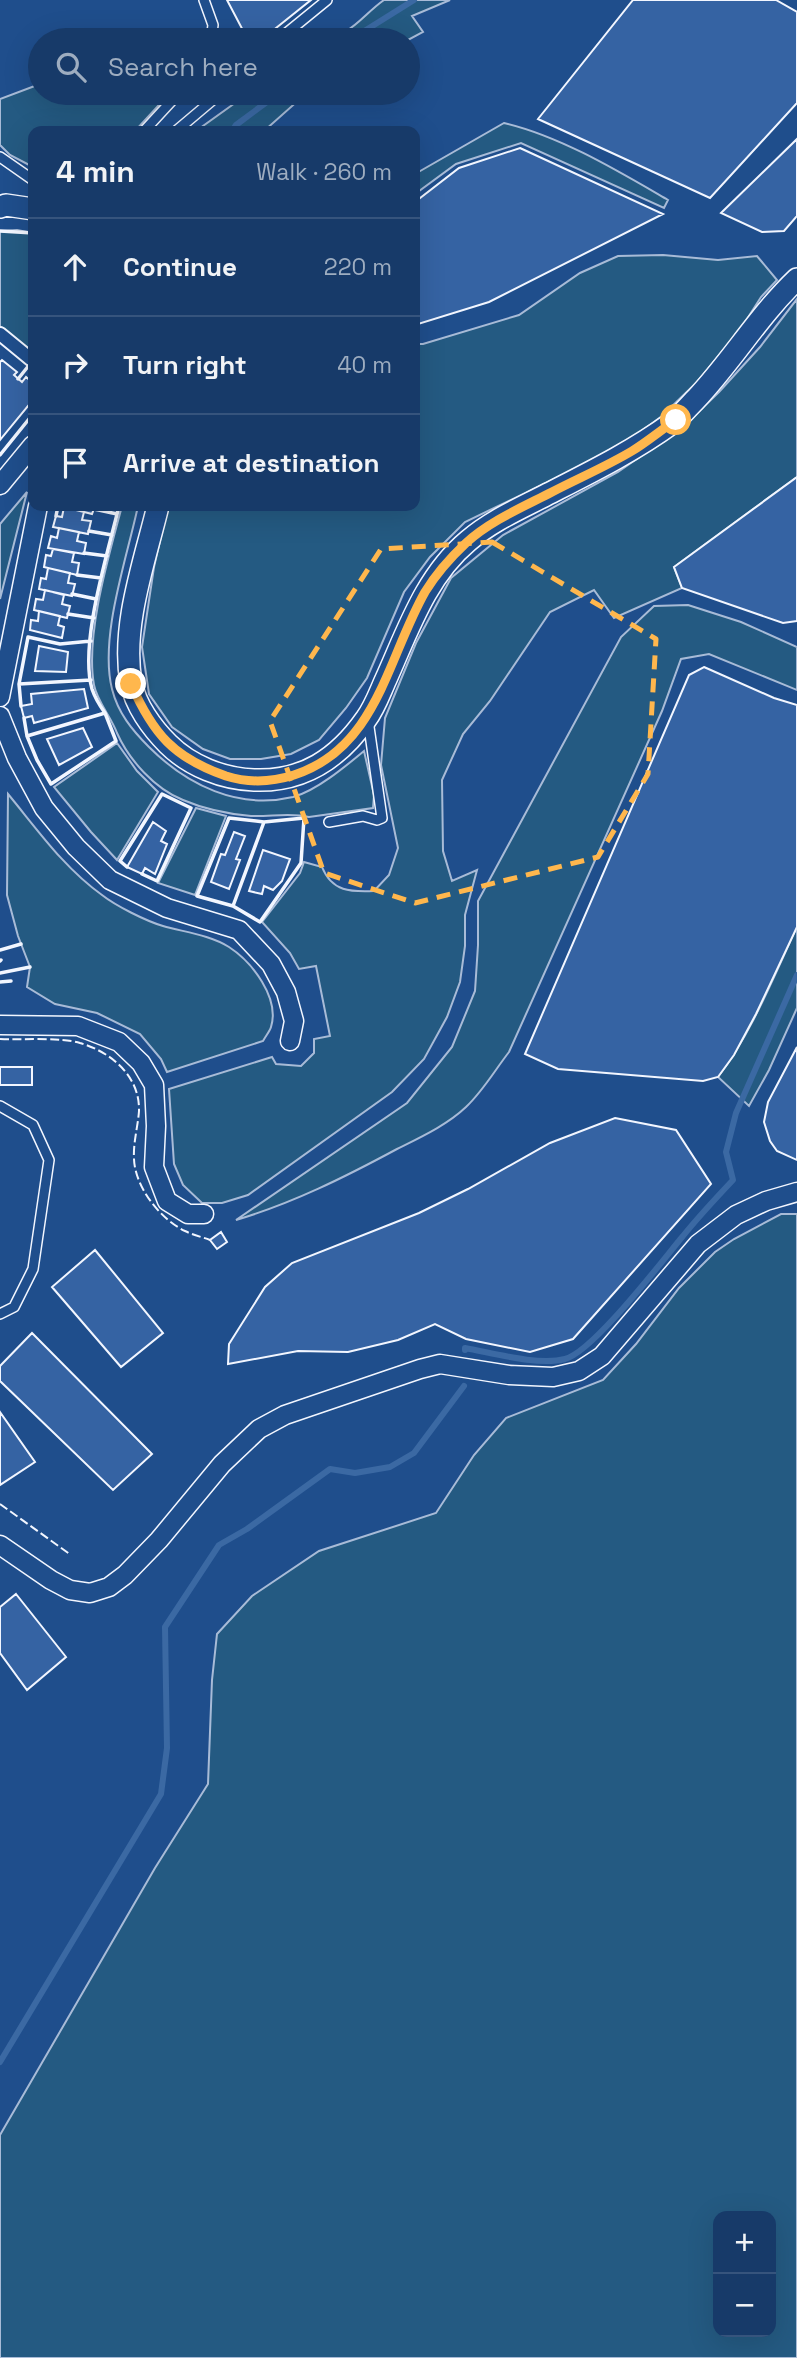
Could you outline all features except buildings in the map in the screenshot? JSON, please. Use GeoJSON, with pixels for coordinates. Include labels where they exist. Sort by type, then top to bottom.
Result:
{"type":"FeatureCollection","features":[{"type":"Feature","properties":{"kind":"street"},"geometry":{"type":"LineString","coordinates":[[0,207],[6,205],[28,208]]}},
{"type":"Feature","properties":{"kind":"street"},"geometry":{"type":"LineString","coordinates":[[157,511],[132,615],[129,648],[131,684],[145,716],[169,745],[201,767],[237,780],[277,781],[313,769],[340,750],[367,718],[425,593],[442,567],[468,541],[499,519],[632,451],[676,420],[709,385],[781,294],[797,279]]}},
{"type":"Feature","properties":{"kind":"street"},"geometry":{"type":"LineString","coordinates":[[0,334],[28,357]]}},
{"type":"Feature","properties":{"kind":"street"},"geometry":{"type":"LineString","coordinates":[[0,485],[28,451]]}},
{"type":"Feature","properties":{"kind":"street"},"geometry":{"type":"LineString","coordinates":[[0,697],[37,511]]}},
{"type":"Feature","properties":{"kind":"street"},"geometry":{"type":"LineString","coordinates":[[0,716],[17,758],[44,808],[76,847],[110,880],[167,908],[239,930],[271,964],[286,992],[294,1021],[290,1041]]}},
{"type":"Feature","properties":{"kind":"street"},"geometry":{"type":"LineString","coordinates":[[0,1025],[78,1026],[119,1042],[141,1063],[154,1085],[154,1167],[167,1201],[188,1214],[204,1214]]}},
{"type":"Feature","properties":{"kind":"street"},"geometry":{"type":"LineString","coordinates":[[0,1545],[70,1590],[90,1593],[109,1587],[125,1575],[159,1540],[222,1464],[259,1429],[285,1415],[420,1368],[440,1364],[531,1376],[553,1377],[579,1371],[602,1356],[698,1244],[736,1215],[766,1201],[797,1192]]}},
{"type":"Feature","properties":{"kind":"lane"},"geometry":{"type":"LineString","coordinates":[[204,0],[213,28]]}},
{"type":"Feature","properties":{"kind":"lane"},"geometry":{"type":"LineString","coordinates":[[293,28],[327,0]]}},
{"type":"Feature","properties":{"kind":"lane"},"geometry":{"type":"LineString","coordinates":[[149,126],[168,105]]}},
{"type":"Feature","properties":{"kind":"lane"},"geometry":{"type":"LineString","coordinates":[[182,126],[207,105]]}},
{"type":"Feature","properties":{"kind":"lane"},"geometry":{"type":"LineString","coordinates":[[0,157],[28,177]]}},
{"type":"Feature","properties":{"kind":"lane"},"geometry":{"type":"LineString","coordinates":[[329,822],[363,816],[377,820],[383,818],[367,718]]}},
{"type":"Feature","properties":{"kind":"lane"},"geometry":{"type":"LineString","coordinates":[[0,1106],[33,1125],[49,1160],[33,1269],[14,1307],[0,1314]]}},
{"type":"Feature","properties":{"kind":"highlighted area"},"geometry":{"type":"Polygon","coordinates":[[[492,542],[656,639],[648,774],[598,857],[415,903],[324,873],[270,721],[381,549],[492,542]]]}},
{"type":"Feature","properties":{"kind":"shaded area"},"geometry":{"type":"Polygon","coordinates":[[[384,0],[450,0],[412,16],[423,32],[420,34],[420,28],[350,28],[384,0]]]}},
{"type":"Feature","properties":{"kind":"shaded area"},"geometry":{"type":"Polygon","coordinates":[[[28,88],[28,105],[159,105],[140,126],[28,126],[28,164],[10,155],[0,145],[0,99],[28,88]]]}},
{"type":"Feature","properties":{"kind":"shaded area"},"geometry":{"type":"Polygon","coordinates":[[[232,105],[293,105],[270,126],[203,126],[232,105]]]}},
{"type":"Feature","properties":{"kind":"shaded area"},"geometry":{"type":"Polygon","coordinates":[[[504,123],[567,145],[668,200],[664,208],[521,143],[456,164],[420,190],[420,171],[504,123]]]}},
{"type":"Feature","properties":{"kind":"shaded area"},"geometry":{"type":"Polygon","coordinates":[[[0,231],[28,232],[28,349],[0,326],[0,231]]]}},
{"type":"Feature","properties":{"kind":"shaded area"},"geometry":{"type":"Polygon","coordinates":[[[663,255],[718,260],[757,256],[777,280],[697,382],[662,416],[636,435],[581,466],[465,522],[430,557],[404,592],[367,678],[319,740],[291,754],[261,759],[230,759],[203,749],[172,727],[149,694],[142,647],[154,567],[167,511],[420,511],[420,344],[519,315],[580,273],[618,256],[663,255]]]}},
{"type":"Feature","properties":{"kind":"shaded area"},"geometry":{"type":"Polygon","coordinates":[[[797,299],[797,477],[674,567],[682,588],[614,618],[594,590],[550,612],[490,701],[463,734],[442,780],[443,851],[452,881],[477,870],[465,915],[465,946],[460,982],[447,1017],[424,1059],[392,1092],[248,1195],[222,1203],[202,1203],[183,1185],[174,1164],[169,1089],[272,1057],[276,1064],[301,1066],[314,1053],[314,1039],[330,1036],[316,966],[299,969],[290,953],[262,922],[300,873],[304,862],[322,867],[331,881],[343,889],[374,891],[389,875],[398,848],[381,765],[385,718],[416,643],[451,578],[503,535],[618,472],[683,427],[760,347],[797,299]]]}},
{"type":"Feature","properties":{"kind":"shaded area"},"geometry":{"type":"Polygon","coordinates":[[[27,492],[0,599],[0,524],[27,492]]]}},
{"type":"Feature","properties":{"kind":"shaded area"},"geometry":{"type":"Polygon","coordinates":[[[121,511],[137,511],[116,597],[109,646],[109,668],[118,706],[126,721],[149,747],[180,773],[197,783],[233,797],[253,800],[273,800],[302,794],[364,751],[374,795],[373,808],[309,817],[251,816],[199,806],[173,795],[153,781],[122,743],[94,685],[92,665],[95,619],[121,511]]]}},
{"type":"Feature","properties":{"kind":"shaded area"},"geometry":{"type":"Polygon","coordinates":[[[688,605],[741,622],[797,647],[797,690],[709,654],[681,659],[662,711],[509,1052],[472,1101],[442,1125],[358,1170],[278,1206],[236,1220],[407,1103],[452,1047],[475,991],[478,901],[621,637],[654,606],[688,605]]]}},
{"type":"Feature","properties":{"kind":"shaded area"},"geometry":{"type":"Polygon","coordinates":[[[117,743],[137,771],[158,792],[117,860],[54,787],[117,743]]]}},
{"type":"Feature","properties":{"kind":"shaded area"},"geometry":{"type":"Polygon","coordinates":[[[8,794],[63,860],[108,899],[156,924],[222,943],[247,962],[262,982],[271,1004],[271,1027],[263,1041],[167,1072],[161,1059],[140,1034],[97,1013],[55,1004],[27,987],[30,967],[7,895],[8,794]]]}},
{"type":"Feature","properties":{"kind":"shaded area"},"geometry":{"type":"Polygon","coordinates":[[[196,808],[226,816],[195,895],[158,883],[196,808]]]}},
{"type":"Feature","properties":{"kind":"shaded area"},"geometry":{"type":"Polygon","coordinates":[[[797,927],[797,1008],[769,1070],[749,1106],[718,1077],[752,1023],[797,927]]]}},
{"type":"Feature","properties":{"kind":"shaded area"},"geometry":{"type":"Polygon","coordinates":[[[781,1214],[797,1214],[797,2358],[0,2358],[0,2135],[155,1868],[208,1784],[212,1680],[217,1634],[252,1596],[319,1551],[436,1513],[474,1455],[506,1418],[603,1380],[636,1344],[679,1288],[715,1252],[781,1214]]]}},
{"type":"Feature","properties":{"kind":"waterway"},"geometry":{"type":"LineString","coordinates":[[369,28],[414,0]]}},
{"type":"Feature","properties":{"kind":"waterway"},"geometry":{"type":"LineString","coordinates":[[235,126],[263,105]]}},
{"type":"Feature","properties":{"kind":"waterway"},"geometry":{"type":"LineString","coordinates":[[465,1350],[529,1360],[565,1359],[592,1340],[627,1304],[695,1221],[733,1180],[726,1152],[736,1113],[797,975]]}},
{"type":"Feature","properties":{"kind":"waterway"},"geometry":{"type":"LineString","coordinates":[[0,2062],[161,1794],[167,1748],[165,1627],[219,1545],[247,1529],[330,1469],[355,1473],[390,1467],[414,1453],[464,1386]]}},
{"type":"Feature","properties":{"kind":"fence"},"geometry":{"type":"LineString","coordinates":[[0,1039],[72,1041],[102,1052],[122,1067],[135,1087],[138,1098],[134,1159],[135,1170],[144,1191],[158,1210],[176,1226],[210,1240]]}},
{"type":"Feature","properties":{"kind":"fence"},"geometry":{"type":"LineString","coordinates":[[0,1504],[71,1555]]}},
{"type":"Feature","properties":{"kind":"wall"},"geometry":{"type":"LineString","coordinates":[[0,231],[28,233]]}},
{"type":"Feature","properties":{"kind":"wall"},"geometry":{"type":"LineString","coordinates":[[18,379],[28,366]]}},
{"type":"Feature","properties":{"kind":"wall"},"geometry":{"type":"LineString","coordinates":[[0,455],[28,420]]}},
{"type":"Feature","properties":{"kind":"wall"},"geometry":{"type":"LineString","coordinates":[[56,516],[57,511]]}},
{"type":"Feature","properties":{"kind":"wall"},"geometry":{"type":"LineString","coordinates":[[103,511],[117,514]]}},
{"type":"Feature","properties":{"kind":"wall"},"geometry":{"type":"LineString","coordinates":[[24,718],[27,736],[105,713],[92,689],[89,648],[96,598],[118,511]]}},
{"type":"Feature","properties":{"kind":"wall"},"geometry":{"type":"LineString","coordinates":[[89,531],[112,535]]}},
{"type":"Feature","properties":{"kind":"wall"},"geometry":{"type":"LineString","coordinates":[[84,553],[107,556]]}},
{"type":"Feature","properties":{"kind":"wall"},"geometry":{"type":"LineString","coordinates":[[77,575],[101,578]]}},
{"type":"Feature","properties":{"kind":"wall"},"geometry":{"type":"LineString","coordinates":[[72,594],[96,599]]}},
{"type":"Feature","properties":{"kind":"wall"},"geometry":{"type":"LineString","coordinates":[[68,614],[94,618]]}},
{"type":"Feature","properties":{"kind":"wall"},"geometry":{"type":"LineString","coordinates":[[21,706],[19,684],[28,637],[60,644],[91,641]]}},
{"type":"Feature","properties":{"kind":"wall"},"geometry":{"type":"LineString","coordinates":[[19,684],[91,680]]}},
{"type":"Feature","properties":{"kind":"wall"},"geometry":{"type":"LineString","coordinates":[[27,736],[51,784],[116,741],[105,713]]}},
{"type":"Feature","properties":{"kind":"wall"},"geometry":{"type":"LineString","coordinates":[[127,867],[120,861],[162,794],[191,808],[157,881],[142,874]]}},
{"type":"Feature","properties":{"kind":"wall"},"geometry":{"type":"LineString","coordinates":[[233,906],[264,822],[229,818],[197,896],[233,906],[260,922],[301,863],[304,818],[264,822]]}},
{"type":"Feature","properties":{"kind":"wall"},"geometry":{"type":"LineString","coordinates":[[0,950],[21,944]]}},
{"type":"Feature","properties":{"kind":"wall"},"geometry":{"type":"LineString","coordinates":[[0,973],[30,967]]}},
{"type":"Feature","properties":{"kind":"wall"},"geometry":{"type":"LineString","coordinates":[[0,982],[11,981]]}},
{"type":"Feature","properties":{"kind":"route"},"geometry":{"type":"LineString","coordinates":[[131,684],[145,716],[169,745],[201,767],[237,780],[277,781],[313,769],[340,750],[367,718],[425,593],[442,567],[468,541],[499,519],[632,451],[676,420]]}}]}
